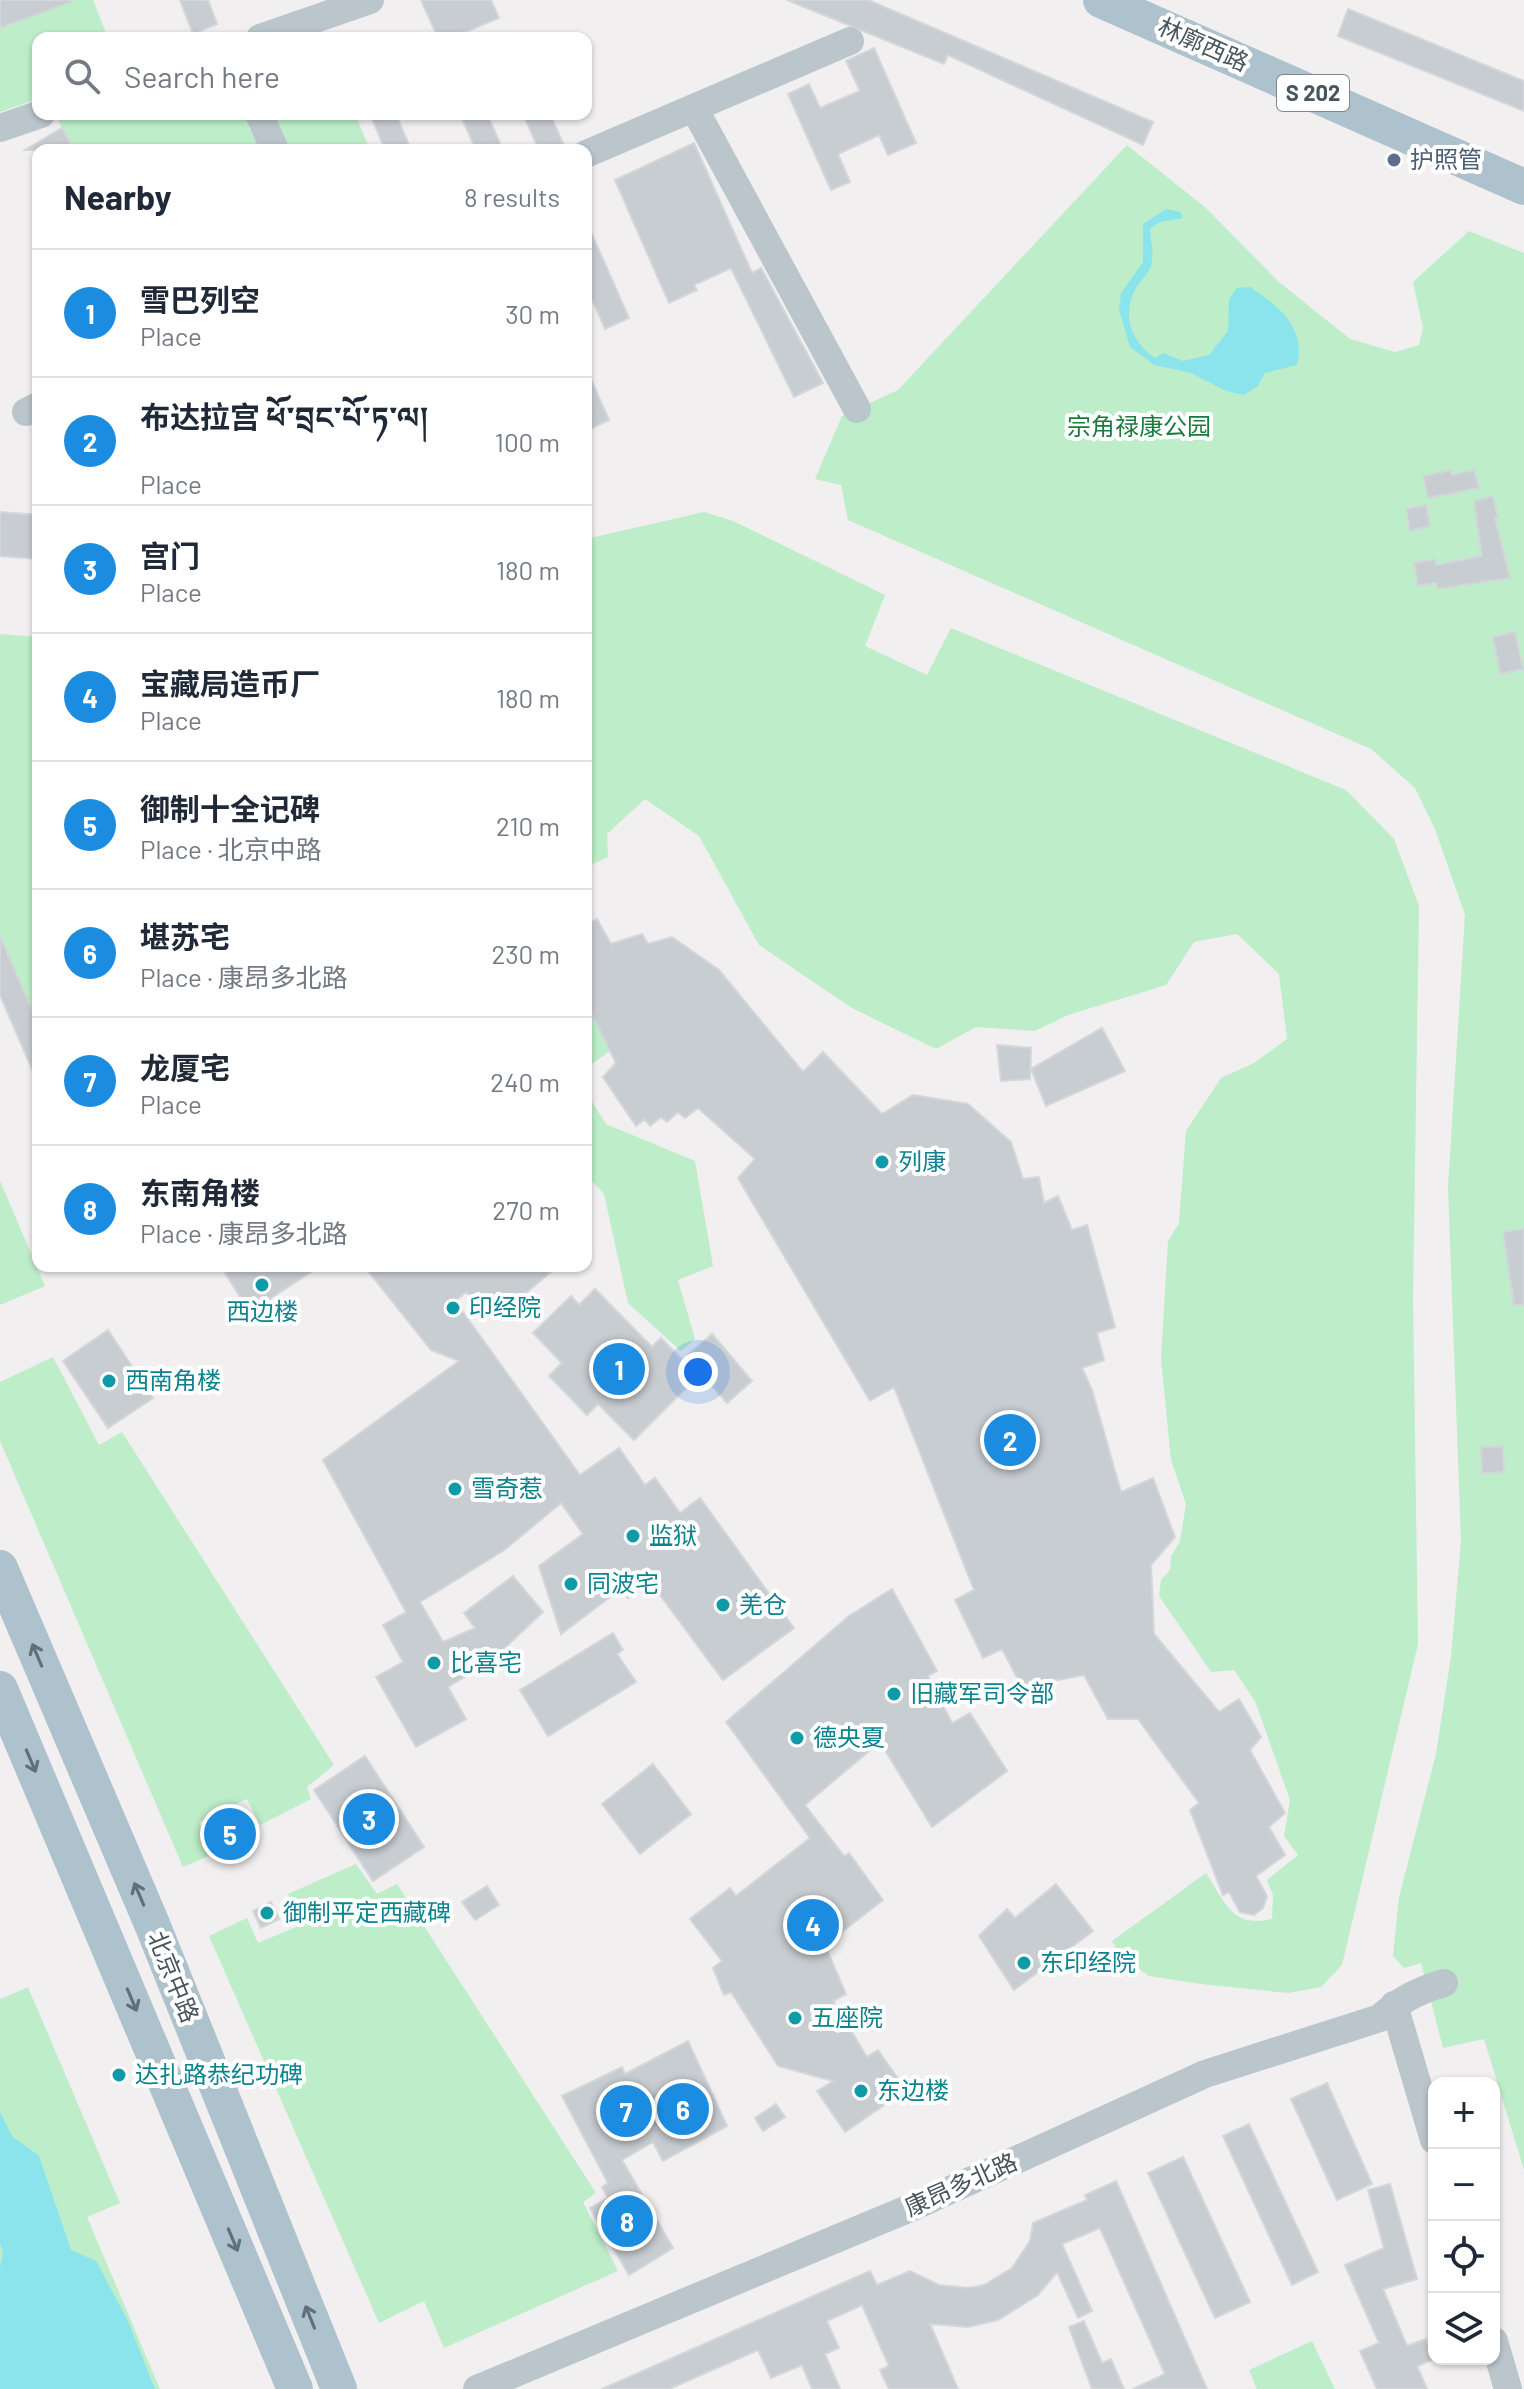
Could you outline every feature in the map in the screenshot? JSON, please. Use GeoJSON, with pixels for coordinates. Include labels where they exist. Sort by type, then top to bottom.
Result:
{"type":"FeatureCollection","features":[{"type":"Feature","properties":{"kind":"main road","name":"林廓西路"},"geometry":{"type":"LineString","coordinates":[[1101,0],[1524,187]]}},
{"type":"Feature","properties":{"kind":"main road","name":"北京中路"},"geometry":{"type":"LineString","coordinates":[[0,1568],[152,1924],[339,2389]]}},
{"type":"Feature","properties":{"kind":"main road","name":"北京中路"},"geometry":{"type":"LineString","coordinates":[[0,1689],[295,2389]]}},
{"type":"Feature","properties":{"kind":"street"},"geometry":{"type":"LineString","coordinates":[[277,32],[370,0]]}},
{"type":"Feature","properties":{"kind":"street"},"geometry":{"type":"LineString","coordinates":[[592,151],[850,41]]}},
{"type":"Feature","properties":{"kind":"street"},"geometry":{"type":"LineString","coordinates":[[694,108],[857,409]]}},
{"type":"Feature","properties":{"kind":"street"},"geometry":{"type":"LineString","coordinates":[[0,128],[32,117]]}},
{"type":"Feature","properties":{"kind":"street"},"geometry":{"type":"LineString","coordinates":[[262,120],[272,144]]}},
{"type":"Feature","properties":{"kind":"street","name":"康昂多北路"},"geometry":{"type":"LineString","coordinates":[[477,2389],[915,2206],[1205,2074],[1380,2018],[1394,2005],[1421,1990],[1444,1983]]}},
{"type":"Feature","properties":{"kind":"street"},"geometry":{"type":"LineString","coordinates":[[1394,2005],[1428,2120]]}},
{"type":"Feature","properties":{"kind":"street"},"geometry":{"type":"LineString","coordinates":[[1500,2362],[1508,2389]]}},
{"type":"Feature","properties":{"kind":"green space"},"geometry":{"type":"Polygon","coordinates":[[[59,0],[93,0],[106,32],[32,32],[32,101],[0,112],[0,28],[41,13],[59,0]]]}},
{"type":"Feature","properties":{"kind":"green space"},"geometry":{"type":"Polygon","coordinates":[[[58,120],[247,120],[257,144],[71,144],[58,120]]]}},
{"type":"Feature","properties":{"kind":"green space"},"geometry":{"type":"Polygon","coordinates":[[[273,120],[358,120],[368,144],[283,144],[273,120]]]}},
{"type":"Feature","properties":{"kind":"green space","name":"宗角禄康公园"},"geometry":{"type":"Polygon","coordinates":[[[1127,145],[1206,208],[1279,282],[1350,339],[1395,352],[1419,345],[1423,328],[1413,282],[1469,231],[1524,253],[1524,2170],[1500,2091],[1500,2077],[1496,2077],[1484,2039],[1443,2048],[1421,1963],[1404,1968],[1393,1956],[1399,1897],[1436,1754],[1451,1656],[1461,1542],[1448,1187],[1465,915],[1435,829],[1415,788],[1371,749],[848,520],[841,485],[815,479],[842,416],[898,390],[1127,145]]]}},
{"type":"Feature","properties":{"kind":"green space"},"geometry":{"type":"Polygon","coordinates":[[[704,512],[733,521],[885,595],[865,646],[927,675],[951,628],[1346,790],[1394,839],[1419,906],[1413,1298],[1418,1644],[1342,1965],[1321,1987],[1288,1993],[1149,1976],[1121,1956],[1112,1941],[1206,1873],[1231,1911],[1247,1920],[1272,1919],[1273,1895],[1267,1880],[1298,1855],[1284,1836],[1290,1800],[1255,1701],[1234,1670],[1211,1672],[1159,1596],[1161,1580],[1170,1570],[1171,1556],[1180,1541],[1186,1504],[1171,1460],[1161,1359],[1168,1241],[1179,1223],[1186,1131],[1221,1078],[1254,1063],[1287,1039],[1279,974],[1237,934],[1194,942],[1166,985],[1068,1015],[1035,1031],[976,1027],[936,1049],[852,1008],[759,945],[699,836],[645,799],[607,834],[608,857],[592,864],[592,538],[704,512]]]}},
{"type":"Feature","properties":{"kind":"green space"},"geometry":{"type":"Polygon","coordinates":[[[0,634],[32,637],[32,1010],[0,936],[0,634]]]}},
{"type":"Feature","properties":{"kind":"green space"},"geometry":{"type":"Polygon","coordinates":[[[592,1014],[610,1051],[592,1064],[592,1014]]]}},
{"type":"Feature","properties":{"kind":"green space"},"geometry":{"type":"Polygon","coordinates":[[[592,1102],[606,1124],[695,1161],[713,1266],[678,1280],[695,1339],[681,1351],[628,1303],[604,1194],[592,1181],[592,1102]]]}},
{"type":"Feature","properties":{"kind":"green space"},"geometry":{"type":"Polygon","coordinates":[[[0,1181],[32,1256],[32,1272],[39,1272],[45,1286],[0,1305],[0,1181]]]}},
{"type":"Feature","properties":{"kind":"green space"},"geometry":{"type":"Polygon","coordinates":[[[53,1357],[99,1445],[122,1432],[334,1765],[307,1787],[311,1799],[260,1825],[247,1799],[199,1822],[213,1854],[183,1867],[0,1441],[0,1382],[53,1357]]]}},
{"type":"Feature","properties":{"kind":"green space"},"geometry":{"type":"Polygon","coordinates":[[[356,1864],[377,1894],[397,1884],[596,2193],[583,2202],[618,2271],[444,2348],[424,2301],[379,2323],[209,1936],[247,1918],[258,1943],[301,1925],[288,1894],[356,1864]]]}},
{"type":"Feature","properties":{"kind":"green space"},"geometry":{"type":"Polygon","coordinates":[[[28,1987],[120,2203],[87,2217],[160,2389],[0,2389],[0,1999],[28,1987]]]}},
{"type":"Feature","properties":{"kind":"green space"},"geometry":{"type":"Polygon","coordinates":[[[1312,2341],[1335,2389],[1257,2389],[1249,2370],[1312,2341]]]}},
{"type":"Feature","properties":{"kind":"water"},"geometry":{"type":"Polygon","coordinates":[[[1166,209],[1180,212],[1183,218],[1160,222],[1150,229],[1151,265],[1136,288],[1129,308],[1131,327],[1140,344],[1155,358],[1163,353],[1183,361],[1209,355],[1228,331],[1229,299],[1237,288],[1250,287],[1287,318],[1297,339],[1297,365],[1265,373],[1257,387],[1244,395],[1226,391],[1191,373],[1154,365],[1130,347],[1119,310],[1121,293],[1143,262],[1143,224],[1166,209]]]}},
{"type":"Feature","properties":{"kind":"water"},"geometry":{"type":"Polygon","coordinates":[[[0,2112],[12,2136],[39,2156],[71,2250],[96,2261],[128,2321],[155,2389],[0,2389],[0,2267],[3,2253],[0,2243],[0,2112]]]}},
{"type":"Feature","properties":{"kind":"building"},"geometry":{"type":"Polygon","coordinates":[[[0,0],[70,0],[71,2],[0,28],[0,0]]]}},
{"type":"Feature","properties":{"kind":"building"},"geometry":{"type":"Polygon","coordinates":[[[180,0],[208,0],[217,24],[192,32],[180,0]]]}},
{"type":"Feature","properties":{"kind":"building"},"geometry":{"type":"Polygon","coordinates":[[[421,0],[491,0],[499,18],[465,32],[435,32],[421,0]]]}},
{"type":"Feature","properties":{"kind":"building"},"geometry":{"type":"Polygon","coordinates":[[[787,0],[868,0],[1153,122],[1143,145],[948,55],[944,64],[787,0]]]}},
{"type":"Feature","properties":{"kind":"building"},"geometry":{"type":"Polygon","coordinates":[[[1348,9],[1524,81],[1524,111],[1338,36],[1348,9]]]}},
{"type":"Feature","properties":{"kind":"building"},"geometry":{"type":"Polygon","coordinates":[[[874,48],[916,143],[888,155],[879,135],[838,154],[850,182],[831,190],[788,94],[809,84],[820,108],[860,91],[846,61],[874,48]]]}},
{"type":"Feature","properties":{"kind":"building"},"geometry":{"type":"Polygon","coordinates":[[[372,120],[398,120],[408,144],[382,144],[372,120]]]}},
{"type":"Feature","properties":{"kind":"building"},"geometry":{"type":"Polygon","coordinates":[[[463,120],[490,120],[500,144],[473,144],[463,120]]]}},
{"type":"Feature","properties":{"kind":"building"},"geometry":{"type":"Polygon","coordinates":[[[526,120],[553,120],[563,144],[536,144],[526,120]]]}},
{"type":"Feature","properties":{"kind":"building"},"geometry":{"type":"Polygon","coordinates":[[[62,128],[71,144],[35,144],[62,128]]]}},
{"type":"Feature","properties":{"kind":"building"},"geometry":{"type":"Polygon","coordinates":[[[694,143],[752,273],[761,268],[823,383],[794,397],[731,268],[694,285],[697,290],[669,303],[615,180],[694,143]]]}},
{"type":"Feature","properties":{"kind":"building"},"geometry":{"type":"Polygon","coordinates":[[[592,235],[629,318],[605,329],[592,300],[592,235]]]}},
{"type":"Feature","properties":{"kind":"building"},"geometry":{"type":"Polygon","coordinates":[[[592,382],[609,420],[592,428],[592,382]]]}},
{"type":"Feature","properties":{"kind":"building"},"geometry":{"type":"Polygon","coordinates":[[[1451,470],[1452,475],[1474,470],[1479,488],[1428,498],[1423,476],[1451,470]]]}},
{"type":"Feature","properties":{"kind":"building"},"geometry":{"type":"Polygon","coordinates":[[[1493,496],[1498,517],[1495,518],[1510,578],[1438,589],[1436,583],[1418,586],[1414,563],[1435,559],[1436,565],[1482,556],[1474,501],[1493,496]]]}},
{"type":"Feature","properties":{"kind":"building"},"geometry":{"type":"Polygon","coordinates":[[[1426,505],[1430,526],[1410,531],[1406,509],[1426,505]]]}},
{"type":"Feature","properties":{"kind":"building"},"geometry":{"type":"Polygon","coordinates":[[[0,512],[32,515],[32,559],[0,556],[0,512]]]}},
{"type":"Feature","properties":{"kind":"building"},"geometry":{"type":"Polygon","coordinates":[[[1515,632],[1523,669],[1500,674],[1493,637],[1515,632]]]}},
{"type":"Feature","properties":{"kind":"building"},"geometry":{"type":"Polygon","coordinates":[[[597,919],[611,944],[642,934],[648,944],[672,937],[719,970],[803,1072],[823,1052],[882,1114],[913,1095],[968,1104],[1011,1142],[1023,1179],[1039,1177],[1044,1203],[1058,1196],[1072,1230],[1087,1225],[1115,1327],[1097,1333],[1104,1360],[1082,1368],[1092,1390],[1121,1492],[1153,1478],[1175,1537],[1151,1565],[1154,1634],[1219,1712],[1239,1699],[1261,1737],[1250,1750],[1285,1813],[1269,1827],[1285,1855],[1256,1876],[1267,1896],[1263,1908],[1254,1915],[1240,1912],[1229,1892],[1223,1895],[1190,1810],[1199,1803],[1138,1719],[1108,1719],[1084,1675],[1022,1687],[1002,1649],[983,1658],[955,1600],[974,1590],[894,1387],[870,1401],[738,1178],[755,1159],[698,1108],[685,1118],[678,1112],[667,1122],[661,1117],[650,1126],[645,1119],[636,1126],[603,1077],[616,1063],[592,1014],[592,922],[597,919]]]}},
{"type":"Feature","properties":{"kind":"building"},"geometry":{"type":"Polygon","coordinates":[[[0,936],[32,1010],[32,1069],[0,995],[0,936]]]}},
{"type":"Feature","properties":{"kind":"building"},"geometry":{"type":"Polygon","coordinates":[[[1102,1028],[1125,1071],[1046,1106],[1031,1069],[1102,1028]]]}},
{"type":"Feature","properties":{"kind":"building"},"geometry":{"type":"Polygon","coordinates":[[[997,1045],[1031,1048],[1030,1079],[1001,1081],[997,1045]]]}},
{"type":"Feature","properties":{"kind":"building"},"geometry":{"type":"Polygon","coordinates":[[[1524,1229],[1524,1305],[1514,1305],[1503,1232],[1524,1229]]]}},
{"type":"Feature","properties":{"kind":"building","name":"西边楼"},"geometry":{"type":"Polygon","coordinates":[[[227,1272],[311,1272],[250,1312],[227,1272]]]}},
{"type":"Feature","properties":{"kind":"building"},"geometry":{"type":"Polygon","coordinates":[[[369,1272],[551,1272],[494,1320],[466,1292],[455,1301],[580,1475],[619,1448],[645,1485],[655,1478],[680,1513],[700,1498],[794,1628],[723,1680],[651,1583],[628,1598],[622,1588],[561,1634],[539,1566],[583,1534],[561,1503],[503,1551],[420,1602],[443,1642],[475,1628],[464,1613],[513,1576],[543,1612],[491,1661],[448,1687],[466,1719],[416,1747],[376,1677],[403,1662],[383,1625],[406,1612],[323,1460],[459,1361],[431,1350],[369,1272]]]}},
{"type":"Feature","properties":{"kind":"building"},"geometry":{"type":"Polygon","coordinates":[[[595,1289],[652,1347],[661,1338],[682,1360],[712,1334],[752,1381],[727,1403],[701,1373],[634,1440],[598,1404],[587,1415],[549,1376],[562,1363],[533,1333],[571,1296],[579,1305],[595,1289]]]}},
{"type":"Feature","properties":{"kind":"building","name":"西南角楼"},"geometry":{"type":"Polygon","coordinates":[[[108,1330],[153,1398],[108,1428],[63,1361],[108,1330]]]}},
{"type":"Feature","properties":{"kind":"building"},"geometry":{"type":"Polygon","coordinates":[[[1503,1446],[1504,1472],[1482,1473],[1481,1447],[1503,1446]]]}},
{"type":"Feature","properties":{"kind":"building"},"geometry":{"type":"Polygon","coordinates":[[[892,1589],[937,1671],[928,1676],[952,1723],[970,1713],[1007,1771],[932,1827],[880,1742],[805,1805],[844,1856],[849,1853],[883,1900],[825,1945],[846,1994],[833,2001],[867,2057],[878,2050],[906,2090],[845,2132],[817,2091],[833,2081],[778,2066],[731,1992],[724,1995],[713,1968],[722,1961],[690,1919],[730,1888],[736,1896],[810,1838],[726,1722],[849,1616],[892,1589]]]}},
{"type":"Feature","properties":{"kind":"building"},"geometry":{"type":"Polygon","coordinates":[[[613,1633],[623,1650],[617,1654],[636,1682],[548,1736],[520,1690],[613,1633]]]}},
{"type":"Feature","properties":{"kind":"building"},"geometry":{"type":"Polygon","coordinates":[[[365,1756],[424,1847],[373,1881],[314,1790],[365,1756]]]}},
{"type":"Feature","properties":{"kind":"building"},"geometry":{"type":"Polygon","coordinates":[[[653,1764],[691,1814],[640,1854],[602,1804],[653,1764]]]}},
{"type":"Feature","properties":{"kind":"building"},"geometry":{"type":"Polygon","coordinates":[[[233,1823],[241,1840],[223,1848],[215,1831],[233,1823]]]}},
{"type":"Feature","properties":{"kind":"building","name":"东印经院"},"geometry":{"type":"Polygon","coordinates":[[[1056,1884],[1093,1931],[1014,1990],[979,1936],[1007,1909],[1015,1918],[1056,1884]]]}},
{"type":"Feature","properties":{"kind":"building"},"geometry":{"type":"Polygon","coordinates":[[[487,1886],[499,1905],[475,1920],[462,1902],[487,1886]]]}},
{"type":"Feature","properties":{"kind":"building"},"geometry":{"type":"Polygon","coordinates":[[[271,1902],[279,1919],[261,1928],[253,1911],[271,1902]]]}},
{"type":"Feature","properties":{"kind":"building"},"geometry":{"type":"Polygon","coordinates":[[[688,2041],[727,2126],[663,2161],[653,2142],[622,2160],[673,2248],[629,2275],[590,2208],[608,2198],[602,2187],[608,2183],[562,2096],[622,2067],[625,2074],[688,2041]]]}},
{"type":"Feature","properties":{"kind":"building"},"geometry":{"type":"Polygon","coordinates":[[[1327,2083],[1372,2184],[1337,2200],[1291,2099],[1327,2083]]]}},
{"type":"Feature","properties":{"kind":"building"},"geometry":{"type":"Polygon","coordinates":[[[776,2104],[785,2117],[763,2131],[755,2118],[776,2104]]]}},
{"type":"Feature","properties":{"kind":"building"},"geometry":{"type":"Polygon","coordinates":[[[1249,2124],[1318,2272],[1292,2285],[1223,2136],[1249,2124]]]}},
{"type":"Feature","properties":{"kind":"building"},"geometry":{"type":"Polygon","coordinates":[[[1183,2157],[1250,2302],[1215,2318],[1148,2173],[1183,2157]]]}},
{"type":"Feature","properties":{"kind":"building"},"geometry":{"type":"Polygon","coordinates":[[[1116,2181],[1207,2389],[1133,2389],[1165,2374],[1100,2228],[1062,2244],[1092,2311],[1078,2318],[1057,2272],[1038,2295],[998,2320],[968,2327],[930,2324],[958,2389],[889,2389],[880,2370],[889,2366],[862,2305],[827,2321],[839,2348],[825,2354],[840,2389],[812,2389],[802,2365],[771,2378],[758,2350],[669,2389],[602,2389],[870,2271],[877,2285],[910,2271],[939,2285],[969,2288],[984,2285],[1012,2268],[1030,2241],[1033,2223],[1087,2200],[1085,2195],[1116,2181]]]}},
{"type":"Feature","properties":{"kind":"building"},"geometry":{"type":"Polygon","coordinates":[[[1390,2184],[1417,2279],[1383,2289],[1407,2346],[1426,2339],[1428,2361],[1417,2366],[1427,2389],[1377,2389],[1360,2351],[1379,2343],[1345,2265],[1384,2248],[1368,2190],[1390,2184]]]}},
{"type":"Feature","properties":{"kind":"building"},"geometry":{"type":"Polygon","coordinates":[[[1084,2321],[1102,2363],[1111,2359],[1124,2389],[1092,2389],[1069,2327],[1084,2321]]]}},
{"type":"Feature","properties":{"kind":"place","name":"护照管"},"geometry":{"type":"Point","coordinates":[1394,160]}},
{"type":"Feature","properties":{"kind":"place","name":"列康"},"geometry":{"type":"Point","coordinates":[882,1162]}},
{"type":"Feature","properties":{"kind":"place","name":"西边楼"},"geometry":{"type":"Point","coordinates":[262,1285]}},
{"type":"Feature","properties":{"kind":"place","name":"印经院"},"geometry":{"type":"Point","coordinates":[453,1308]}},
{"type":"Feature","properties":{"kind":"place","name":"雪巴列空"},"geometry":{"type":"Point","coordinates":[619,1369]}},
{"type":"Feature","properties":{"kind":"place","name":"西南角楼"},"geometry":{"type":"Point","coordinates":[109,1381]}},
{"type":"Feature","properties":{"kind":"place","name":"布达拉宫 ཕོ་བྲང་པོ་ཏ་ལ།"},"geometry":{"type":"Point","coordinates":[1010,1440]}},
{"type":"Feature","properties":{"kind":"place","name":"雪奇惹"},"geometry":{"type":"Point","coordinates":[455,1489]}},
{"type":"Feature","properties":{"kind":"place","name":"监狱"},"geometry":{"type":"Point","coordinates":[633,1536]}},
{"type":"Feature","properties":{"kind":"place","name":"同波宅"},"geometry":{"type":"Point","coordinates":[571,1584]}},
{"type":"Feature","properties":{"kind":"place","name":"羌仓"},"geometry":{"type":"Point","coordinates":[723,1605]}},
{"type":"Feature","properties":{"kind":"place","name":"比喜宅"},"geometry":{"type":"Point","coordinates":[434,1663]}},
{"type":"Feature","properties":{"kind":"place","name":"旧藏军司令部"},"geometry":{"type":"Point","coordinates":[894,1694]}},
{"type":"Feature","properties":{"kind":"place","name":"德央夏"},"geometry":{"type":"Point","coordinates":[797,1738]}},
{"type":"Feature","properties":{"kind":"place","name":"宫门"},"geometry":{"type":"Point","coordinates":[369,1819]}},
{"type":"Feature","properties":{"kind":"place","name":"御制十全记碑"},"geometry":{"type":"Point","coordinates":[230,1834]}},
{"type":"Feature","properties":{"kind":"place","name":"御制平定西藏碑"},"geometry":{"type":"Point","coordinates":[267,1913]}},
{"type":"Feature","properties":{"kind":"place","name":"宝藏局造币厂"},"geometry":{"type":"Point","coordinates":[813,1925]}},
{"type":"Feature","properties":{"kind":"place","name":"东印经院"},"geometry":{"type":"Point","coordinates":[1024,1963]}},
{"type":"Feature","properties":{"kind":"place","name":"五座院"},"geometry":{"type":"Point","coordinates":[795,2018]}},
{"type":"Feature","properties":{"kind":"place","name":"达扎路恭纪功碑"},"geometry":{"type":"Point","coordinates":[119,2075]}},
{"type":"Feature","properties":{"kind":"place","name":"东边楼"},"geometry":{"type":"Point","coordinates":[861,2091]}},
{"type":"Feature","properties":{"kind":"place","name":"堪苏宅"},"geometry":{"type":"Point","coordinates":[683,2109]}},
{"type":"Feature","properties":{"kind":"place","name":"龙厦宅"},"geometry":{"type":"Point","coordinates":[626,2111]}},
{"type":"Feature","properties":{"kind":"place","name":"东南角楼"},"geometry":{"type":"Point","coordinates":[627,2221]}}]}
